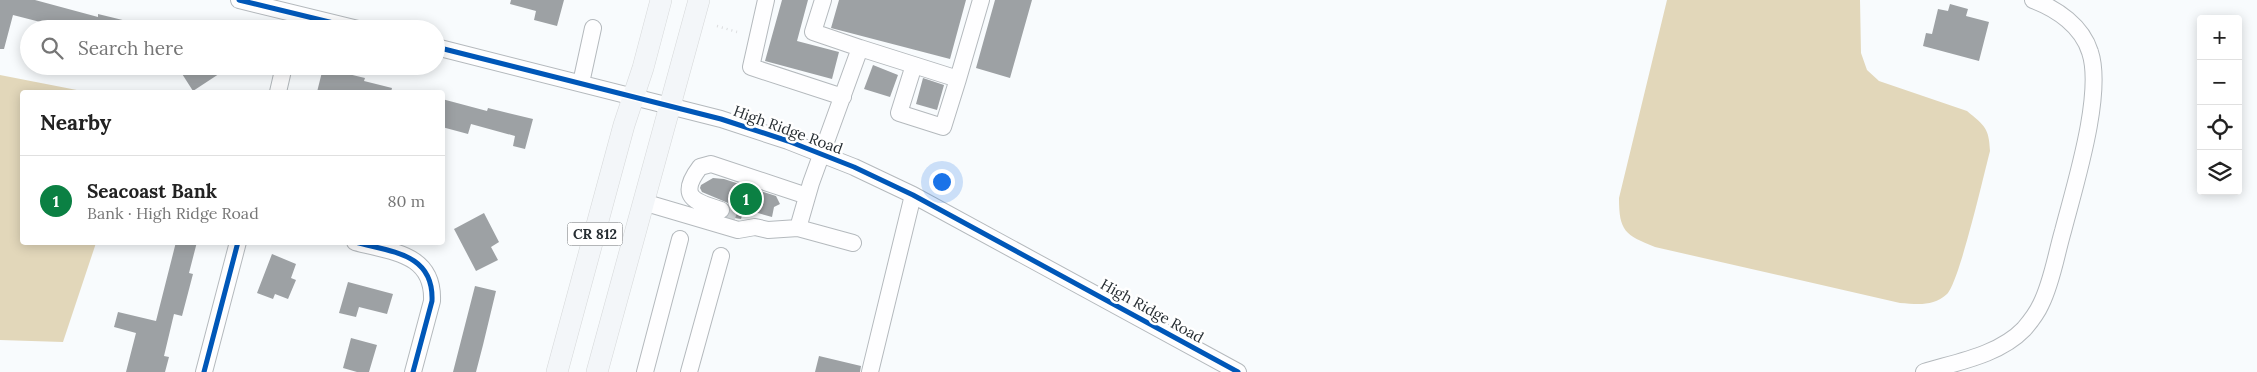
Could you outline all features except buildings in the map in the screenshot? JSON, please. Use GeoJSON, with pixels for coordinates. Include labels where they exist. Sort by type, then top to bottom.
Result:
{"type":"FeatureCollection","features":[{"type":"Feature","properties":{"kind":"main road","name":"CR 812"},"geometry":{"type":"LineString","coordinates":[[558,372],[660,0]]}},
{"type":"Feature","properties":{"kind":"main road","name":"CR 812"},"geometry":{"type":"LineString","coordinates":[[597,372],[699,0]]}},
{"type":"Feature","properties":{"kind":"street"},"geometry":{"type":"LineString","coordinates":[[239,0],[291,20]]}},
{"type":"Feature","properties":{"kind":"street"},"geometry":{"type":"LineString","coordinates":[[766,0],[751,67],[843,97]]}},
{"type":"Feature","properties":{"kind":"street"},"geometry":{"type":"LineString","coordinates":[[823,0],[813,32],[958,78]]}},
{"type":"Feature","properties":{"kind":"street"},"geometry":{"type":"LineString","coordinates":[[914,65],[899,113],[943,127],[981,0]]}},
{"type":"Feature","properties":{"kind":"street"},"geometry":{"type":"LineString","coordinates":[[1924,372],[2008,343],[2033,318],[2047,290],[2082,158],[2092,103],[2094,72],[2090,52],[2074,26],[2048,6],[2033,0]]}},
{"type":"Feature","properties":{"kind":"street"},"geometry":{"type":"LineString","coordinates":[[581,83],[593,28]]}},
{"type":"Feature","properties":{"kind":"street"},"geometry":{"type":"LineString","coordinates":[[798,228],[807,196],[860,48]]}},
{"type":"Feature","properties":{"kind":"street","name":"High Ridge Road"},"geometry":{"type":"LineString","coordinates":[[445,50],[722,119],[822,154],[913,195],[1238,372]]}},
{"type":"Feature","properties":{"kind":"street"},"geometry":{"type":"LineString","coordinates":[[278,90],[282,75]]}},
{"type":"Feature","properties":{"kind":"street"},"geometry":{"type":"LineString","coordinates":[[721,210],[696,203],[692,198],[691,183],[700,167],[711,164],[807,196]]}},
{"type":"Feature","properties":{"kind":"street"},"geometry":{"type":"LineString","coordinates":[[870,372],[913,195]]}},
{"type":"Feature","properties":{"kind":"street"},"geometry":{"type":"LineString","coordinates":[[643,202],[738,230],[748,222],[768,230],[798,228],[854,243]]}},
{"type":"Feature","properties":{"kind":"street"},"geometry":{"type":"LineString","coordinates":[[645,372],[680,239]]}},
{"type":"Feature","properties":{"kind":"street"},"geometry":{"type":"LineString","coordinates":[[204,372],[237,245]]}},
{"type":"Feature","properties":{"kind":"street"},"geometry":{"type":"LineString","coordinates":[[365,245],[414,260],[430,277],[433,289],[432,301],[413,372]]}},
{"type":"Feature","properties":{"kind":"street"},"geometry":{"type":"LineString","coordinates":[[690,372],[721,256]]}},
{"type":"Feature","properties":{"kind":"path"},"geometry":{"type":"LineString","coordinates":[[717,26],[737,32]]}},
{"type":"Feature","properties":{"kind":"shaded area"},"geometry":{"type":"Polygon","coordinates":[[[1667,0],[1860,0],[1861,53],[1867,70],[1879,81],[1967,111],[1982,124],[1989,137],[1990,151],[1958,270],[1947,294],[1930,303],[1900,303],[1655,247],[1630,235],[1622,225],[1619,198],[1667,0]]]}},
{"type":"Feature","properties":{"kind":"shaded area"},"geometry":{"type":"Polygon","coordinates":[[[0,75],[77,90],[20,90],[20,245],[95,245],[63,342],[0,340],[0,75]]]}},
{"type":"Feature","properties":{"kind":"tunnel"},"geometry":{"type":"LineString","coordinates":[[721,210],[742,217]]}},
{"type":"Feature","properties":{"kind":"cycle path"},"geometry":{"type":"LineString","coordinates":[[239,0],[321,20]]}},
{"type":"Feature","properties":{"kind":"cycle path"},"geometry":{"type":"LineString","coordinates":[[445,49],[721,119],[788,141],[854,167],[913,195],[1238,372]]}},
{"type":"Feature","properties":{"kind":"cycle path"},"geometry":{"type":"LineString","coordinates":[[204,372],[237,245]]}},
{"type":"Feature","properties":{"kind":"cycle path"},"geometry":{"type":"LineString","coordinates":[[367,245],[408,257],[426,273],[431,285],[432,301],[413,372]]}},
{"type":"Feature","properties":{"kind":"place","name":"Seacoast Bank"},"geometry":{"type":"Point","coordinates":[746,199]}}]}
